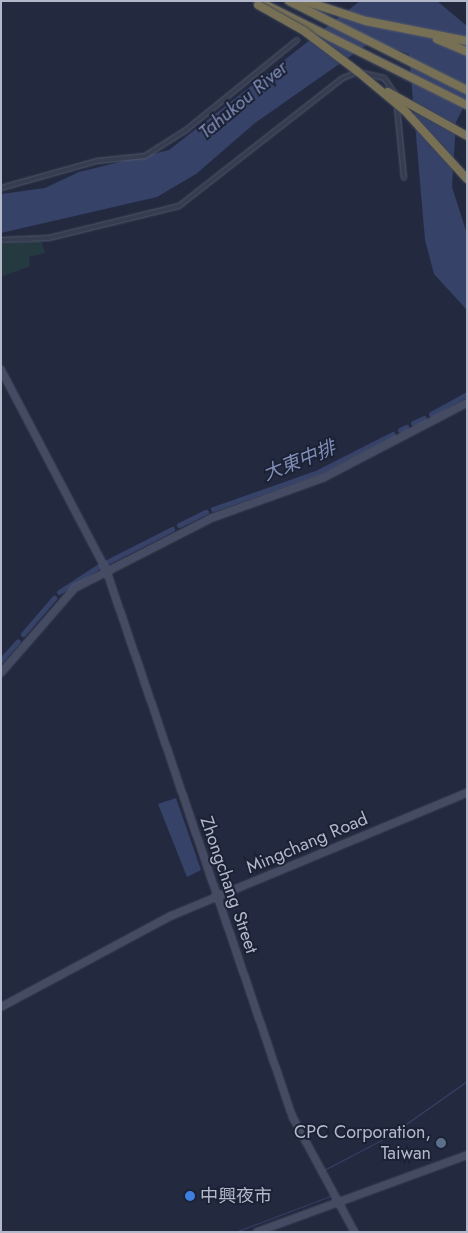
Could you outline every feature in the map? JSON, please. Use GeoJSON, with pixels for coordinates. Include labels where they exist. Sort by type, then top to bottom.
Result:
{"type":"FeatureCollection","features":[{"type":"Feature","properties":{"kind":"highway"},"geometry":{"type":"LineString","coordinates":[[250,1],[259,3],[467,105]]}},
{"type":"Feature","properties":{"kind":"highway"},"geometry":{"type":"LineString","coordinates":[[289,1],[467,90]]}},
{"type":"Feature","properties":{"kind":"highway"},"geometry":{"type":"LineString","coordinates":[[305,1],[325,9],[411,30],[467,41]]}},
{"type":"Feature","properties":{"kind":"highway"},"geometry":{"type":"LineString","coordinates":[[259,3],[304,31],[357,71],[405,111],[467,179]]}},
{"type":"Feature","properties":{"kind":"highway"},"geometry":{"type":"LineString","coordinates":[[411,30],[467,52]]}},
{"type":"Feature","properties":{"kind":"highway"},"geometry":{"type":"LineString","coordinates":[[357,71],[431,120],[467,136]]}},
{"type":"Feature","properties":{"kind":"street"},"geometry":{"type":"LineString","coordinates":[[1,188],[98,162],[145,156],[186,130],[297,40]]}},
{"type":"Feature","properties":{"kind":"street"},"geometry":{"type":"LineString","coordinates":[[1,240],[49,238],[179,206],[343,78],[358,72],[384,78],[396,95],[404,178]]}},
{"type":"Feature","properties":{"kind":"street","name":"Zhongchang Street"},"geometry":{"type":"LineString","coordinates":[[1,369],[107,571],[293,1116],[334,1198],[355,1232]]}},
{"type":"Feature","properties":{"kind":"street"},"geometry":{"type":"LineString","coordinates":[[1,672],[64,597],[107,571],[212,518],[323,478],[467,403]]}},
{"type":"Feature","properties":{"kind":"street","name":"Mingchang Road"},"geometry":{"type":"LineString","coordinates":[[1,1007],[171,916],[467,792]]}},
{"type":"Feature","properties":{"kind":"street"},"geometry":{"type":"LineString","coordinates":[[257,1232],[334,1198],[467,1155]]}},
{"type":"Feature","properties":{"kind":"shaded area"},"geometry":{"type":"Polygon","coordinates":[[[41,241],[45,253],[29,257],[30,266],[1,277],[1,244],[41,241]]]}},
{"type":"Feature","properties":{"kind":"water","name":"Tahukou River"},"geometry":{"type":"Polygon","coordinates":[[[360,1],[437,1],[467,26],[467,100],[456,122],[452,187],[467,234],[467,310],[434,274],[425,240],[409,54],[372,41],[255,123],[196,174],[157,197],[1,233],[1,194],[45,188],[79,172],[169,150],[360,1]]]}},
{"type":"Feature","properties":{"kind":"water"},"geometry":{"type":"Polygon","coordinates":[[[176,798],[201,870],[187,877],[158,804],[176,798]]]}},
{"type":"Feature","properties":{"kind":"waterway","name":"大東中排"},"geometry":{"type":"LineString","coordinates":[[431,414],[467,394]]}},
{"type":"Feature","properties":{"kind":"waterway","name":"大東中排"},"geometry":{"type":"LineString","coordinates":[[413,423],[424,418]]}},
{"type":"Feature","properties":{"kind":"waterway","name":"大東中排"},"geometry":{"type":"LineString","coordinates":[[400,430],[406,427]]}},
{"type":"Feature","properties":{"kind":"waterway","name":"大東中排"},"geometry":{"type":"LineString","coordinates":[[213,509],[316,473],[393,434]]}},
{"type":"Feature","properties":{"kind":"waterway","name":"大東中排"},"geometry":{"type":"LineString","coordinates":[[179,525],[206,512]]}},
{"type":"Feature","properties":{"kind":"waterway","name":"大東中排"},"geometry":{"type":"LineString","coordinates":[[107,562],[172,529]]}},
{"type":"Feature","properties":{"kind":"waterway","name":"大東中排"},"geometry":{"type":"LineString","coordinates":[[59,592],[99,566]]}},
{"type":"Feature","properties":{"kind":"waterway","name":"大東中排"},"geometry":{"type":"LineString","coordinates":[[23,634],[54,598]]}},
{"type":"Feature","properties":{"kind":"waterway","name":"大東中排"},"geometry":{"type":"LineString","coordinates":[[1,660],[18,641]]}},
{"type":"Feature","properties":{"kind":"waterway"},"geometry":{"type":"LineString","coordinates":[[324,1170],[389,1136],[467,1081]]}},
{"type":"Feature","properties":{"kind":"waterway"},"geometry":{"type":"LineString","coordinates":[[235,1232],[333,1195]]}},
{"type":"Feature","properties":{"kind":"place","name":"CPC Corporation, Taiwan"},"geometry":{"type":"Point","coordinates":[441,1143]}},
{"type":"Feature","properties":{"kind":"place","name":"中興夜市"},"geometry":{"type":"Point","coordinates":[190,1196]}}]}
